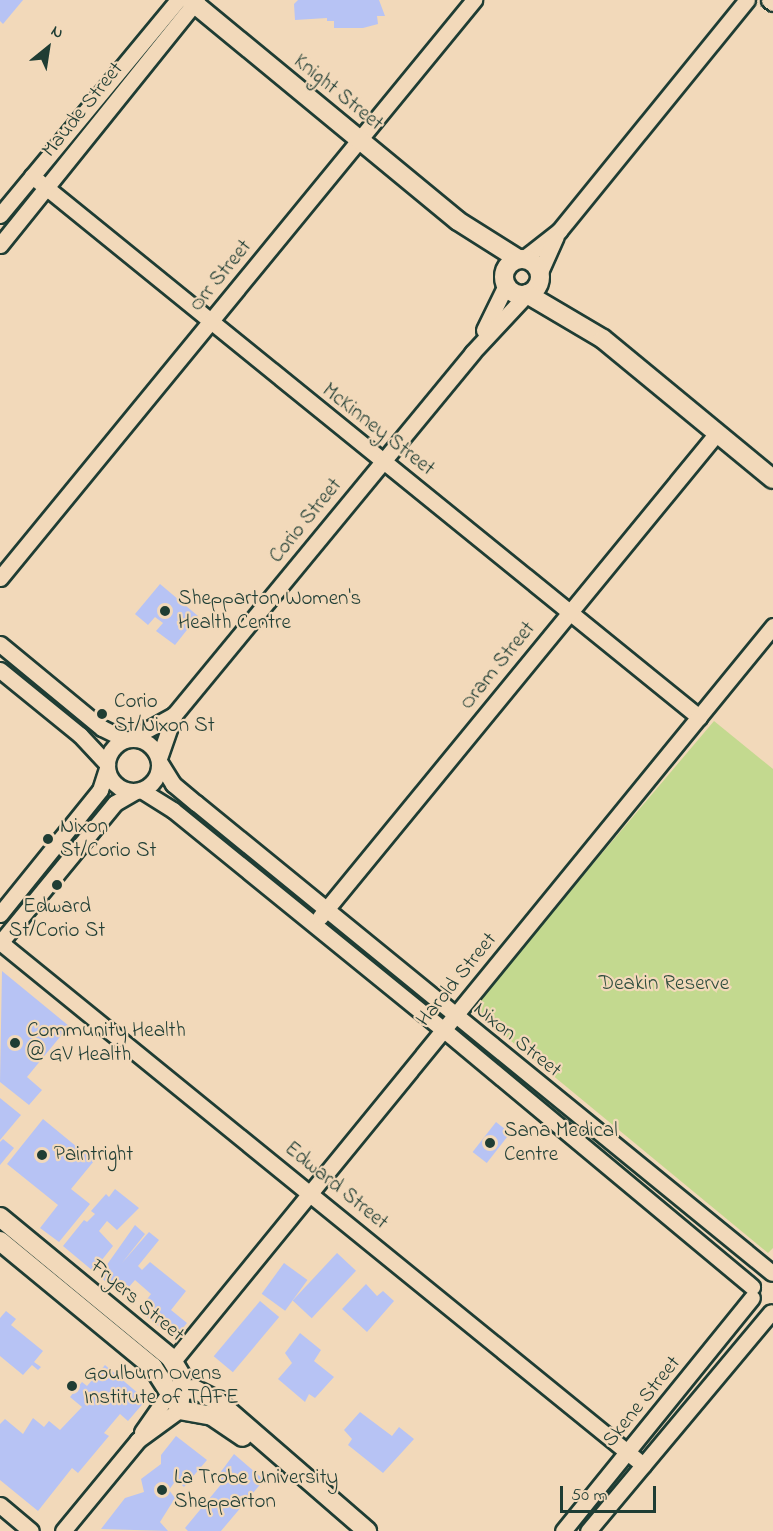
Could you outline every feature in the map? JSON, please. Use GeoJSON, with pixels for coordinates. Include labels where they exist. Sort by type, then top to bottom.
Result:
{"type":"FeatureCollection","features":[{"type":"Feature","properties":{"kind":"street","name":"Orr Street"},"geometry":{"type":"LineString","coordinates":[[0,578],[474,0]]}},
{"type":"Feature","properties":{"kind":"street"},"geometry":{"type":"LineString","coordinates":[[603,339],[526,294],[514,293],[505,280],[509,264],[521,259],[559,231],[747,0]]}},
{"type":"Feature","properties":{"kind":"street"},"geometry":{"type":"LineString","coordinates":[[769,0],[773,3]]}},
{"type":"Feature","properties":{"kind":"street","name":"Knight Street"},"geometry":{"type":"LineString","coordinates":[[190,1],[458,221],[498,263],[505,280]]}},
{"type":"Feature","properties":{"kind":"street","name":"Maude Street"},"geometry":{"type":"LineString","coordinates":[[0,215],[32,176],[190,1]]}},
{"type":"Feature","properties":{"kind":"street","name":"Maude Street"},"geometry":{"type":"LineString","coordinates":[[0,245],[47,188],[190,1]]}},
{"type":"Feature","properties":{"kind":"street","name":"McKinney Street"},"geometry":{"type":"LineString","coordinates":[[32,176],[699,717]]}},
{"type":"Feature","properties":{"kind":"street","name":"Knight Street"},"geometry":{"type":"LineString","coordinates":[[458,221],[521,259]]}},
{"type":"Feature","properties":{"kind":"street"},"geometry":{"type":"LineString","coordinates":[[526,294],[536,288],[559,231]]}},
{"type":"Feature","properties":{"kind":"street"},"geometry":{"type":"LineString","coordinates":[[521,259],[534,263],[540,275],[603,339],[773,479]]}},
{"type":"Feature","properties":{"kind":"street","name":"Corio Street"},"geometry":{"type":"LineString","coordinates":[[472,353],[505,280]]}},
{"type":"Feature","properties":{"kind":"street","name":"Corio Street"},"geometry":{"type":"LineString","coordinates":[[159,760],[174,715],[472,353],[526,294]]}},
{"type":"Feature","properties":{"kind":"street","name":"Oram Street"},"geometry":{"type":"LineString","coordinates":[[312,926],[717,433]]}},
{"type":"Feature","properties":{"kind":"street","name":"Harold Street"},"geometry":{"type":"LineString","coordinates":[[173,1361],[773,626]]}},
{"type":"Feature","properties":{"kind":"street"},"geometry":{"type":"LineString","coordinates":[[0,644],[102,728],[129,739],[149,743],[159,760],[155,780],[115,803],[0,942]]}},
{"type":"Feature","properties":{"kind":"street"},"geometry":{"type":"LineString","coordinates":[[0,670],[80,735],[107,766],[117,785],[138,790]]}},
{"type":"Feature","properties":{"kind":"street","name":"Corio Street"},"geometry":{"type":"LineString","coordinates":[[129,739],[174,715]]}},
{"type":"Feature","properties":{"kind":"street"},"geometry":{"type":"LineString","coordinates":[[0,914],[100,790],[112,749],[129,739]]}},
{"type":"Feature","properties":{"kind":"street","name":"Nixon Street"},"geometry":{"type":"LineString","coordinates":[[159,760],[173,784],[773,1273]]}},
{"type":"Feature","properties":{"kind":"street","name":"Nixon Street"},"geometry":{"type":"LineString","coordinates":[[138,790],[173,810],[312,926],[444,1030],[752,1292],[757,1306],[772,1312]]}},
{"type":"Feature","properties":{"kind":"street","name":"Edward Street"},"geometry":{"type":"LineString","coordinates":[[0,942],[311,1192],[629,1451],[643,1465]]}},
{"type":"Feature","properties":{"kind":"street","name":"Fryers Street"},"geometry":{"type":"LineString","coordinates":[[0,1217],[150,1339],[173,1361],[177,1390]]}},
{"type":"Feature","properties":{"kind":"street"},"geometry":{"type":"LineString","coordinates":[[3,1244],[19,1232]]}},
{"type":"Feature","properties":{"kind":"street","name":"Fryers Street"},"geometry":{"type":"LineString","coordinates":[[3,1244],[138,1354],[177,1390]]}},
{"type":"Feature","properties":{"kind":"street","name":"Skene Street"},"geometry":{"type":"LineString","coordinates":[[563,1531],[629,1451],[752,1292],[760,1277],[773,1273]]}},
{"type":"Feature","properties":{"kind":"street","name":"Skene Street"},"geometry":{"type":"LineString","coordinates":[[588,1531],[772,1312]]}},
{"type":"Feature","properties":{"kind":"street"},"geometry":{"type":"LineString","coordinates":[[138,1354],[150,1339]]}},
{"type":"Feature","properties":{"kind":"street"},"geometry":{"type":"LineString","coordinates":[[177,1390],[180,1410]]}},
{"type":"Feature","properties":{"kind":"street"},"geometry":{"type":"LineString","coordinates":[[63,1531],[177,1390]]}},
{"type":"Feature","properties":{"kind":"street"},"geometry":{"type":"LineString","coordinates":[[177,1390],[216,1400],[265,1439],[290,1467]]}},
{"type":"Feature","properties":{"kind":"street"},"geometry":{"type":"LineString","coordinates":[[138,1440],[180,1410],[212,1416],[290,1467],[367,1531]]}},
{"type":"Feature","properties":{"kind":"street"},"geometry":{"type":"LineString","coordinates":[[0,1505],[31,1531]]}},
{"type":"Feature","properties":{"kind":"green space","name":"Deakin Reserve"},"geometry":{"type":"Polygon","coordinates":[[[714,721],[773,769],[773,1248],[768,1253],[471,1008],[714,721]]]}},
{"type":"Feature","properties":{"kind":"building"},"geometry":{"type":"Polygon","coordinates":[[[0,0],[23,0],[3,24],[0,21],[0,0]]]}},
{"type":"Feature","properties":{"kind":"building"},"geometry":{"type":"Polygon","coordinates":[[[298,0],[379,0],[385,16],[377,16],[378,24],[363,28],[334,28],[334,21],[327,21],[327,18],[295,20],[294,4],[298,0]]]}},
{"type":"Feature","properties":{"kind":"building","name":"Shepparton Women's Health Centre"},"geometry":{"type":"Polygon","coordinates":[[[160,584],[198,616],[175,645],[156,631],[163,623],[155,617],[148,625],[135,614],[160,584]]]}},
{"type":"Feature","properties":{"kind":"building"},"geometry":{"type":"Polygon","coordinates":[[[2,971],[69,1026],[27,1077],[42,1090],[29,1105],[0,1082],[2,971]]]}},
{"type":"Feature","properties":{"kind":"building"},"geometry":{"type":"Polygon","coordinates":[[[0,1098],[21,1115],[0,1140],[0,1098]]]}},
{"type":"Feature","properties":{"kind":"building"},"geometry":{"type":"Polygon","coordinates":[[[43,1119],[94,1161],[71,1189],[90,1204],[59,1242],[40,1228],[58,1205],[7,1164],[43,1119]]]}},
{"type":"Feature","properties":{"kind":"building","name":"Sana Medical Centre"},"geometry":{"type":"Polygon","coordinates":[[[496,1122],[510,1133],[487,1163],[473,1152],[496,1122]]]}},
{"type":"Feature","properties":{"kind":"building"},"geometry":{"type":"Polygon","coordinates":[[[3,1139],[14,1148],[0,1165],[0,1142],[3,1139]]]}},
{"type":"Feature","properties":{"kind":"building"},"geometry":{"type":"Polygon","coordinates":[[[115,1189],[139,1208],[117,1230],[107,1221],[99,1231],[113,1246],[93,1271],[63,1246],[84,1220],[87,1222],[95,1214],[91,1211],[106,1194],[109,1197],[115,1189]]]}},
{"type":"Feature","properties":{"kind":"building"},"geometry":{"type":"Polygon","coordinates":[[[135,1225],[145,1234],[122,1263],[149,1232],[159,1240],[138,1266],[142,1270],[150,1262],[186,1291],[171,1310],[187,1323],[174,1339],[139,1310],[151,1294],[135,1280],[122,1295],[99,1276],[135,1225]]]}},
{"type":"Feature","properties":{"kind":"building"},"geometry":{"type":"Polygon","coordinates":[[[337,1253],[356,1271],[312,1318],[293,1301],[337,1253]]]}},
{"type":"Feature","properties":{"kind":"building"},"geometry":{"type":"Polygon","coordinates":[[[284,1263],[307,1280],[285,1311],[262,1294],[284,1263]]]}},
{"type":"Feature","properties":{"kind":"building"},"geometry":{"type":"Polygon","coordinates":[[[366,1284],[377,1296],[383,1291],[394,1301],[367,1332],[342,1309],[366,1284]]]}},
{"type":"Feature","properties":{"kind":"building"},"geometry":{"type":"Polygon","coordinates":[[[260,1301],[279,1317],[233,1372],[214,1356],[260,1301]]]}},
{"type":"Feature","properties":{"kind":"building","name":"Goulburn Ovens Institute of TAFE"},"geometry":{"type":"Polygon","coordinates":[[[6,1311],[16,1319],[11,1325],[43,1351],[34,1362],[41,1367],[38,1370],[32,1365],[23,1375],[0,1356],[0,1318],[6,1311]]]}},
{"type":"Feature","properties":{"kind":"building"},"geometry":{"type":"Polygon","coordinates":[[[300,1333],[321,1350],[314,1361],[334,1377],[315,1398],[309,1394],[305,1402],[278,1379],[292,1363],[285,1353],[300,1333]]]}},
{"type":"Feature","properties":{"kind":"building"},"geometry":{"type":"Polygon","coordinates":[[[105,1365],[146,1400],[128,1421],[120,1414],[104,1433],[109,1436],[78,1473],[72,1468],[38,1511],[0,1480],[0,1424],[5,1419],[23,1434],[33,1418],[44,1427],[49,1421],[60,1430],[82,1407],[70,1397],[82,1382],[87,1386],[105,1365]]]}},
{"type":"Feature","properties":{"kind":"building"},"geometry":{"type":"Polygon","coordinates":[[[360,1412],[392,1436],[399,1427],[414,1439],[383,1473],[348,1445],[352,1439],[344,1430],[360,1412]]]}},
{"type":"Feature","properties":{"kind":"building"},"geometry":{"type":"Polygon","coordinates":[[[176,1436],[207,1460],[184,1487],[176,1480],[169,1490],[175,1498],[160,1522],[168,1531],[101,1529],[125,1498],[144,1492],[141,1479],[161,1464],[161,1455],[176,1436]]]}},
{"type":"Feature","properties":{"kind":"building"},"geometry":{"type":"Polygon","coordinates":[[[234,1454],[264,1480],[221,1531],[188,1531],[185,1528],[223,1482],[217,1477],[234,1454]]]}},
{"type":"Feature","properties":{"kind":"place","name":"Shepparton Women's Health Centre"},"geometry":{"type":"Point","coordinates":[165,611]}},
{"type":"Feature","properties":{"kind":"place","name":"Corio St/Nixon St"},"geometry":{"type":"Point","coordinates":[102,714]}},
{"type":"Feature","properties":{"kind":"place","name":"Nixon St/Corio St"},"geometry":{"type":"Point","coordinates":[48,839]}},
{"type":"Feature","properties":{"kind":"place","name":"Edward St/Corio St"},"geometry":{"type":"Point","coordinates":[57,885]}},
{"type":"Feature","properties":{"kind":"place","name":"Community Health @ GV Health"},"geometry":{"type":"Point","coordinates":[15,1043]}},
{"type":"Feature","properties":{"kind":"place","name":"Sana Medical Centre"},"geometry":{"type":"Point","coordinates":[490,1143]}},
{"type":"Feature","properties":{"kind":"place","name":"Paintright"},"geometry":{"type":"Point","coordinates":[42,1155]}},
{"type":"Feature","properties":{"kind":"place","name":"Goulburn Ovens Institute of TAFE"},"geometry":{"type":"Point","coordinates":[72,1386]}},
{"type":"Feature","properties":{"kind":"place","name":"La Trobe University Shepparton"},"geometry":{"type":"Point","coordinates":[162,1490]}}]}
